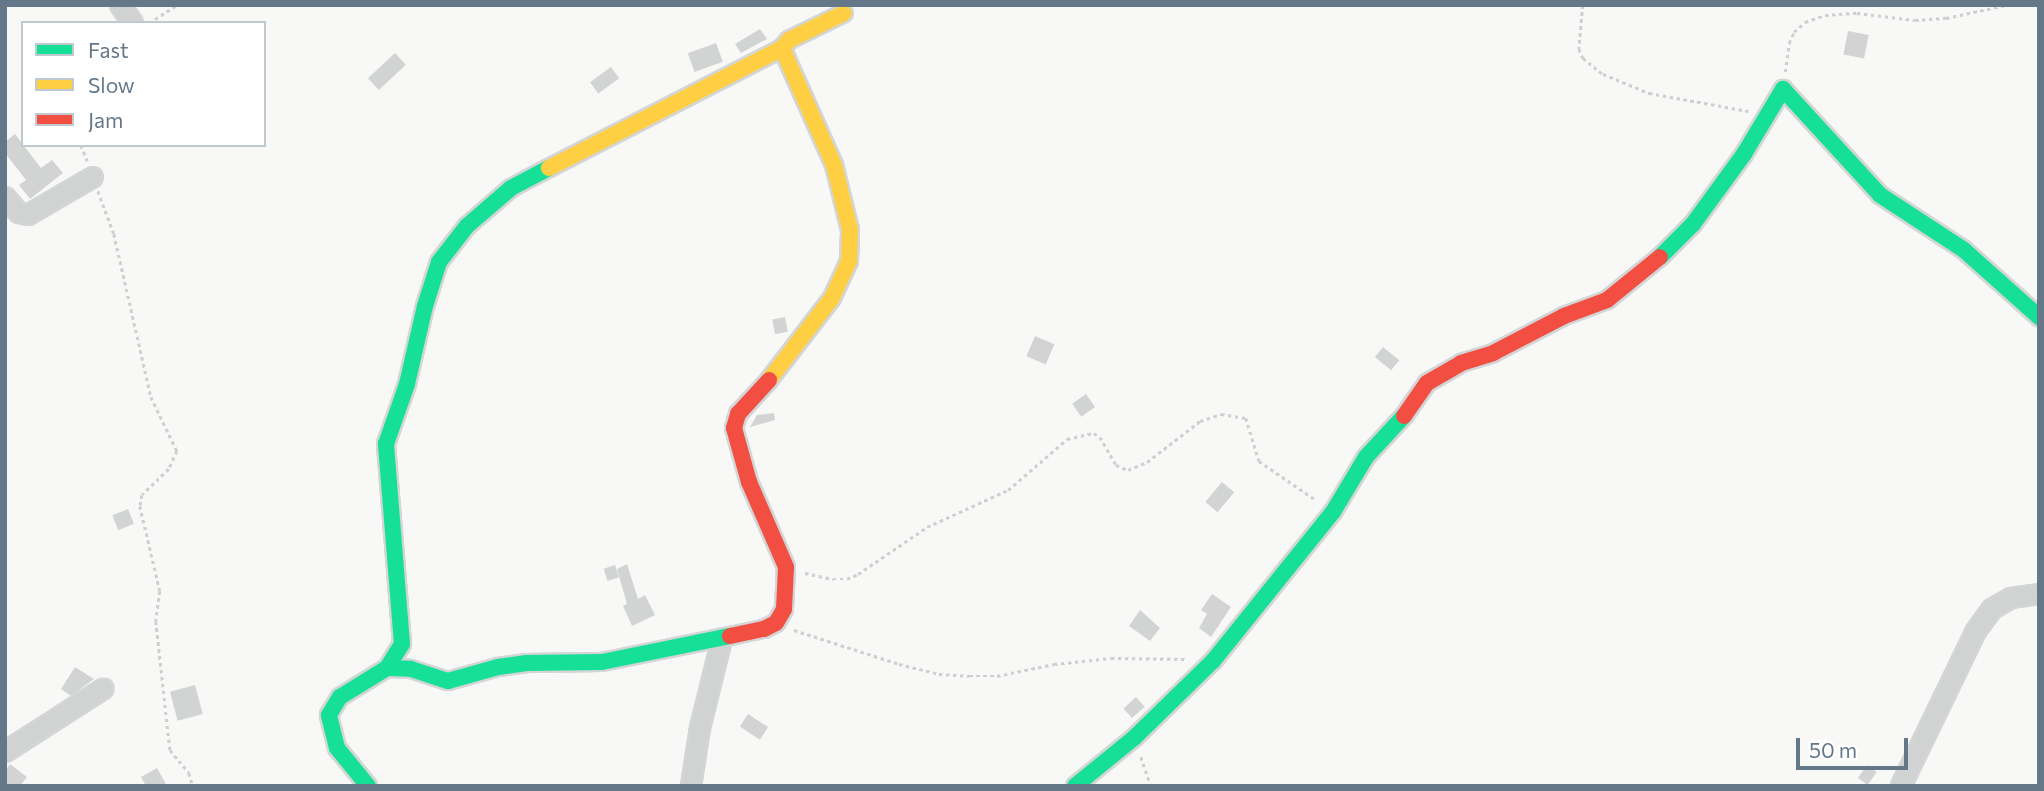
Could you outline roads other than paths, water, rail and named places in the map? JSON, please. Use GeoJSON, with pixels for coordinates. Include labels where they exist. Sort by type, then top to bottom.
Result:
{"type":"FeatureCollection","features":[{"type":"Feature","properties":{"kind":"street"},"geometry":{"type":"LineString","coordinates":[[120,5],[132,21]]}},
{"type":"Feature","properties":{"kind":"street"},"geometry":{"type":"LineString","coordinates":[[368,786],[337,748],[329,715],[340,697],[387,668],[402,644],[404,628],[388,484],[388,433],[407,384],[433,279],[449,246],[486,207],[511,188],[782,48],[789,40],[844,13]]}},
{"type":"Feature","properties":{"kind":"street"},"geometry":{"type":"LineString","coordinates":[[387,668],[411,669],[448,681],[498,667],[603,662],[722,639],[764,629],[776,623],[784,609],[786,567],[749,482],[734,428],[738,414],[782,365],[832,298],[849,261],[851,243],[834,165],[782,48]]}},
{"type":"Feature","properties":{"kind":"street"},"geometry":{"type":"LineString","coordinates":[[1075,786],[1135,737],[1213,661],[1333,512],[1366,457],[1396,426],[1421,392],[1437,376],[1493,353],[1564,316],[1607,300],[1673,246],[1720,188],[1783,89],[1880,195],[1964,250],[2039,317]]}},
{"type":"Feature","properties":{"kind":"street"},"geometry":{"type":"LineString","coordinates":[[5,197],[19,213],[28,215],[93,177]]}},
{"type":"Feature","properties":{"kind":"street"},"geometry":{"type":"LineString","coordinates":[[1901,786],[1984,620],[1992,609],[2011,598],[2039,594]]}},
{"type":"Feature","properties":{"kind":"street"},"geometry":{"type":"LineString","coordinates":[[691,786],[700,728],[722,639]]}},
{"type":"Feature","properties":{"kind":"street"},"geometry":{"type":"LineString","coordinates":[[5,752],[103,689]]}}]}
